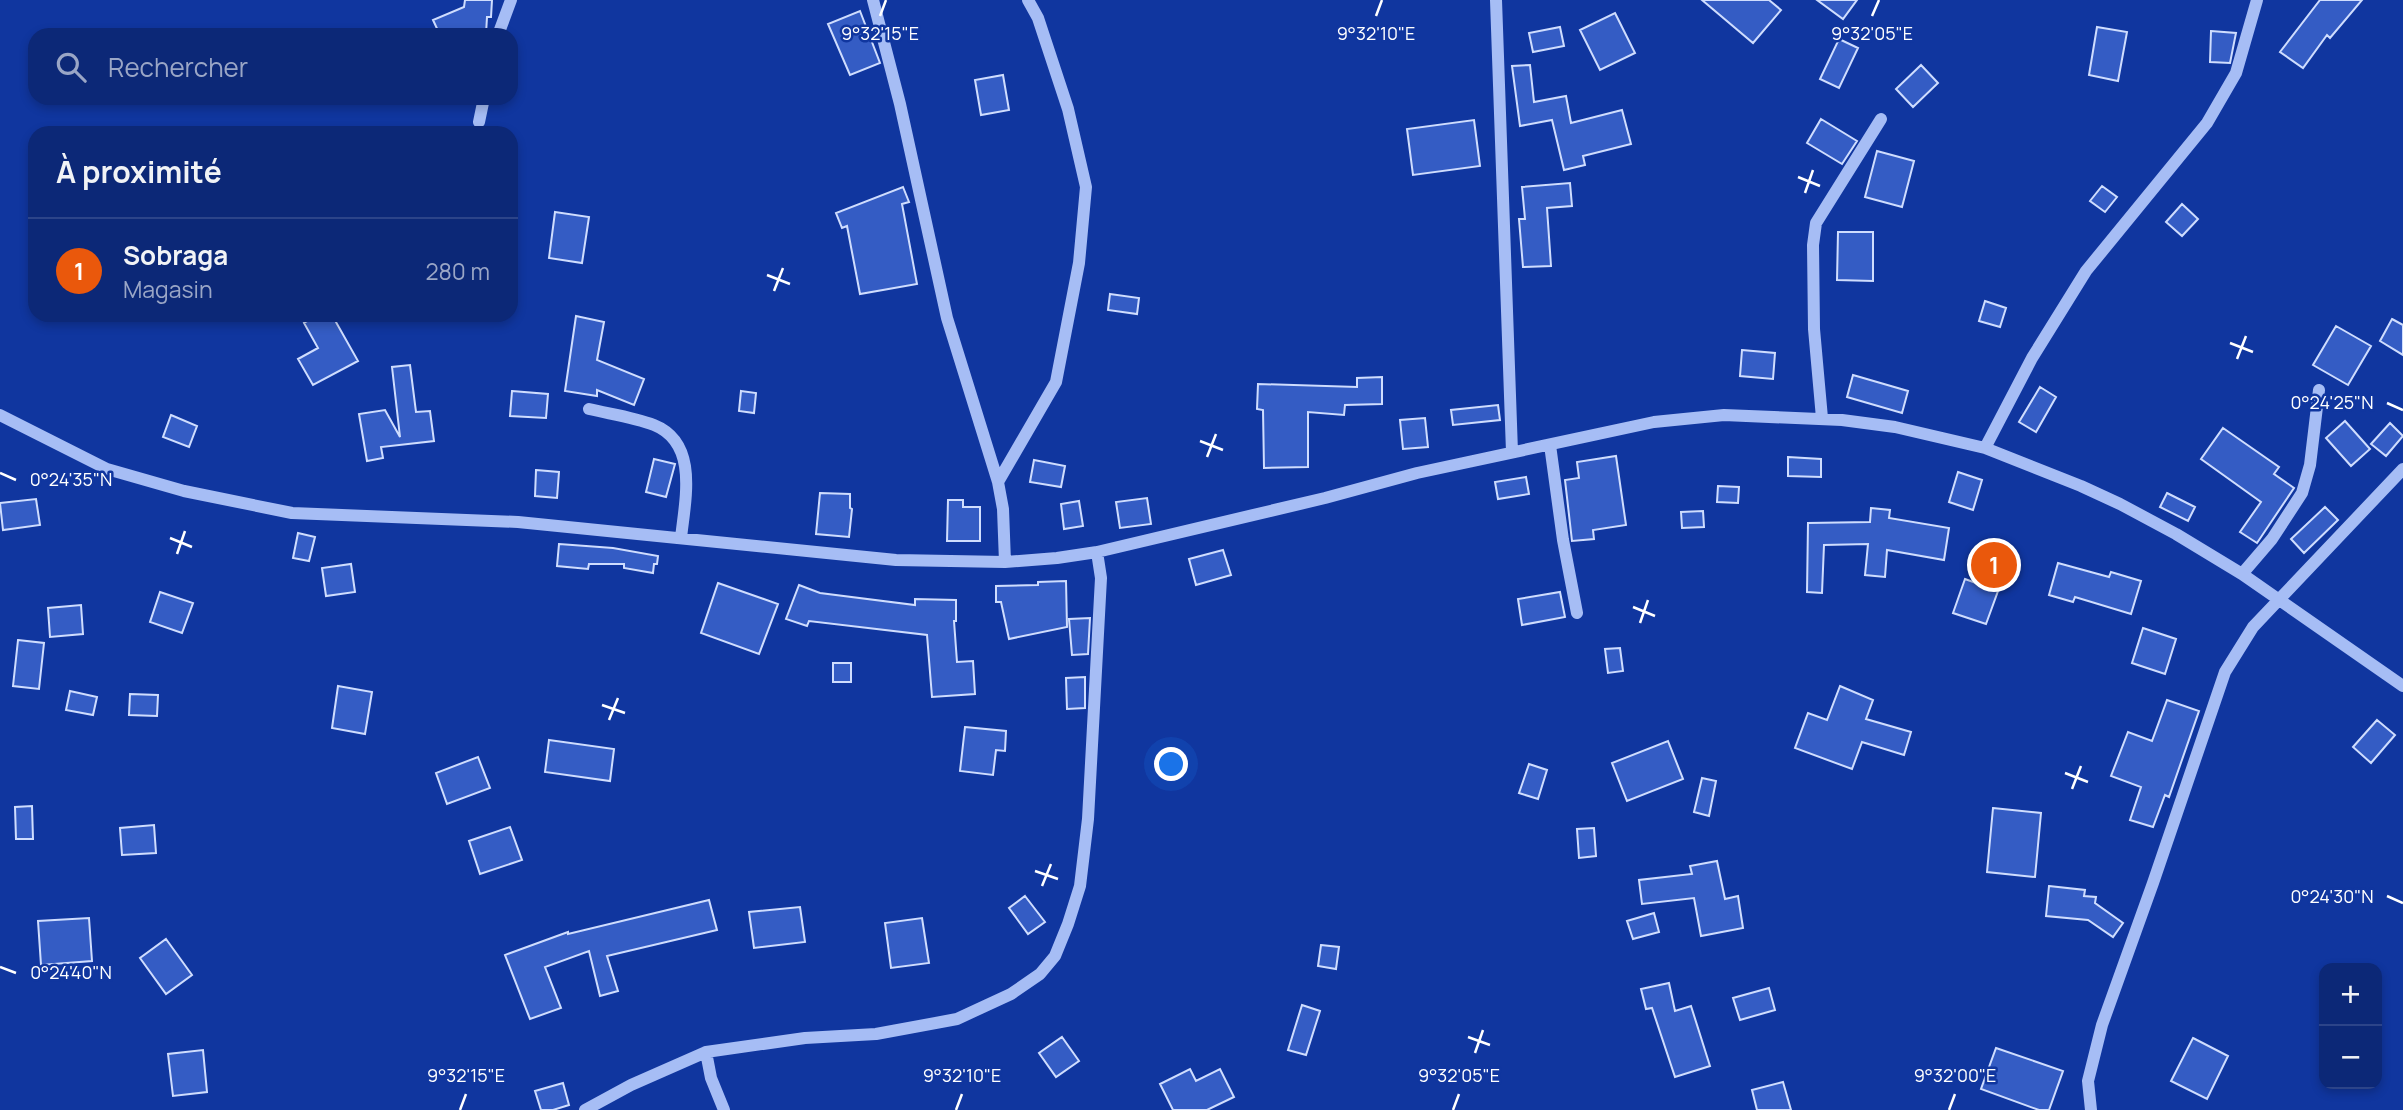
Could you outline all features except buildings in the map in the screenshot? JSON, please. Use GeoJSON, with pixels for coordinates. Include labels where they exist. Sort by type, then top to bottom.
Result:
{"type":"FeatureCollection","features":[{"type":"Feature","properties":{"kind":"street"},"geometry":{"type":"LineString","coordinates":[[500,28],[510,0]]}},
{"type":"Feature","properties":{"kind":"street"},"geometry":{"type":"LineString","coordinates":[[873,0],[900,104],[947,318],[999,482],[1005,562]]}},
{"type":"Feature","properties":{"kind":"street"},"geometry":{"type":"LineString","coordinates":[[999,482],[1056,382],[1079,263],[1086,187],[1068,109],[1038,18],[1028,0]]}},
{"type":"Feature","properties":{"kind":"street"},"geometry":{"type":"LineString","coordinates":[[1496,0],[1512,452]]}},
{"type":"Feature","properties":{"kind":"street"},"geometry":{"type":"LineString","coordinates":[[1985,448],[2032,358],[2086,271],[2207,124],[2236,73],[2257,0]]}},
{"type":"Feature","properties":{"kind":"street"},"geometry":{"type":"LineString","coordinates":[[479,122],[483,105]]}},
{"type":"Feature","properties":{"kind":"street"},"geometry":{"type":"LineString","coordinates":[[1822,418],[1814,329],[1813,245],[1816,223],[1881,119]]}},
{"type":"Feature","properties":{"kind":"street"},"geometry":{"type":"LineString","coordinates":[[2242,574],[2272,539],[2302,493],[2310,465],[2319,390]]}},
{"type":"Feature","properties":{"kind":"street"},"geometry":{"type":"LineString","coordinates":[[589,409],[653,425],[671,434],[679,445],[685,463],[687,489],[681,538]]}},
{"type":"Feature","properties":{"kind":"street"},"geometry":{"type":"LineString","coordinates":[[0,415],[107,469],[236,503],[292,513],[518,522],[776,550],[897,560],[1005,562],[1097,552],[1213,526],[1416,473],[1654,422],[1724,415],[1822,418],[1895,428],[1985,448],[2120,503],[2242,574],[2403,686]]}},
{"type":"Feature","properties":{"kind":"street"},"geometry":{"type":"LineString","coordinates":[[1550,445],[1563,540],[1577,613]]}},
{"type":"Feature","properties":{"kind":"street"},"geometry":{"type":"LineString","coordinates":[[2091,1110],[2088,1081],[2102,1025],[2225,672],[2253,627],[2403,469]]}},
{"type":"Feature","properties":{"kind":"street"},"geometry":{"type":"LineString","coordinates":[[585,1110],[631,1085],[706,1052],[804,1038],[876,1034],[957,1018],[1011,994],[1040,974],[1055,956],[1080,886],[1088,820],[1101,578],[1097,552]]}},
{"type":"Feature","properties":{"kind":"street"},"geometry":{"type":"LineString","coordinates":[[706,1052],[711,1078],[724,1110]]}},
{"type":"Feature","properties":{"kind":"place","name":"Sobraga"},"geometry":{"type":"Point","coordinates":[1994,565]}}]}
